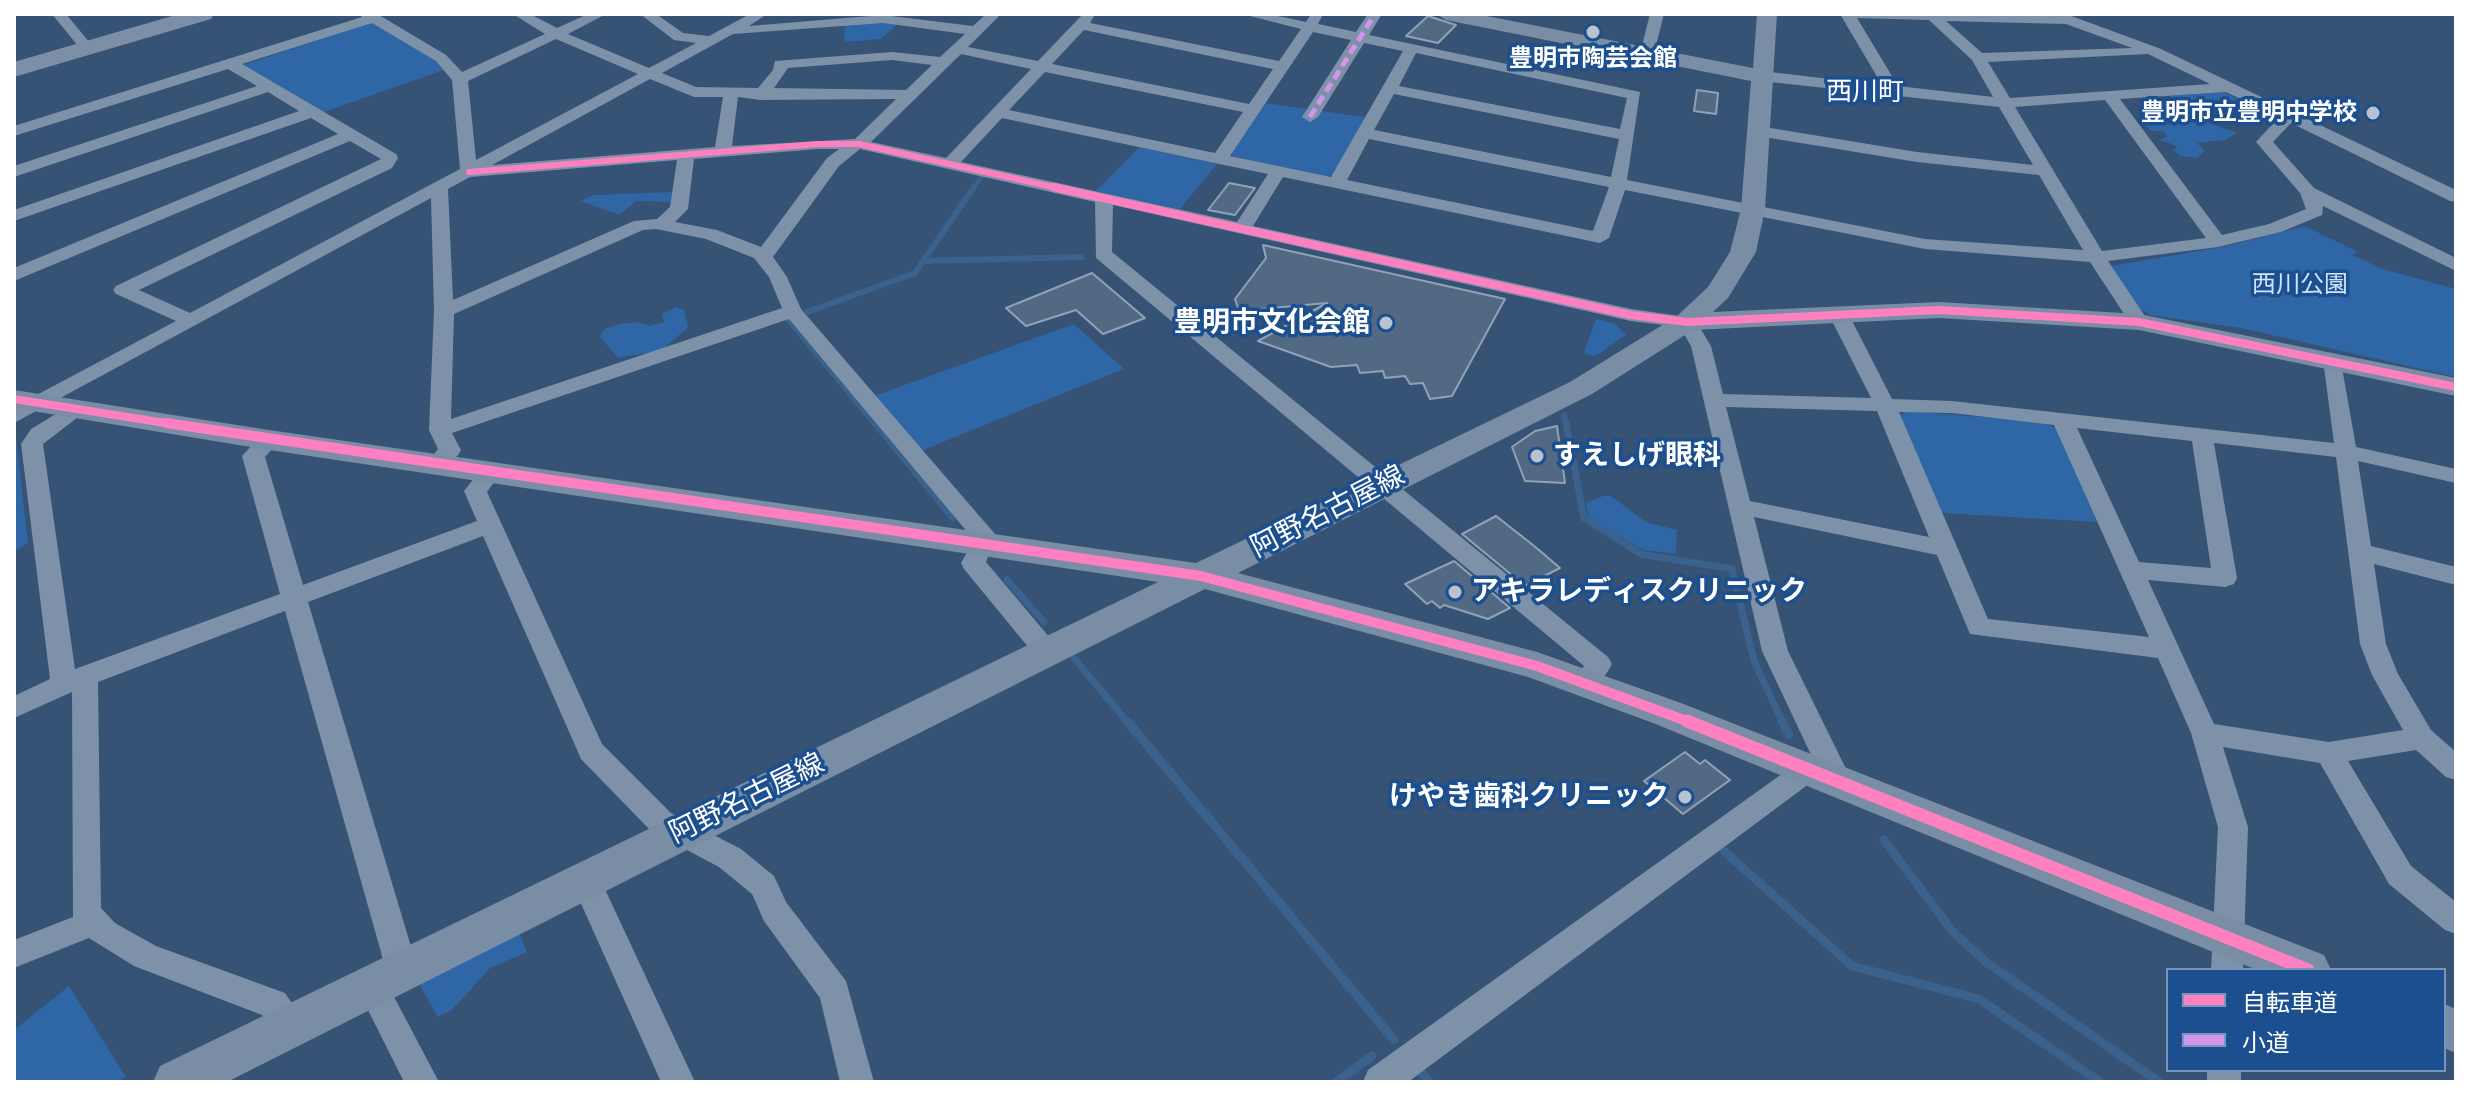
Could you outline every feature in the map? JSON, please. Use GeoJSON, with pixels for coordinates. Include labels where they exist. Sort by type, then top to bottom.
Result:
{"type":"FeatureCollection","features":[{"type":"Feature","properties":{"kind":"main road"},"geometry":{"type":"LineString","coordinates":[[14,63],[183,14]]}},
{"type":"Feature","properties":{"kind":"main road"},"geometry":{"type":"LineString","coordinates":[[14,70],[203,14]]}},
{"type":"Feature","properties":{"kind":"street"},"geometry":{"type":"LineString","coordinates":[[59,14],[83,43]]}},
{"type":"Feature","properties":{"kind":"street"},"geometry":{"type":"LineString","coordinates":[[520,14],[558,35],[694,92],[907,95]]}},
{"type":"Feature","properties":{"kind":"street"},"geometry":{"type":"LineString","coordinates":[[460,79],[599,14]]}},
{"type":"Feature","properties":{"kind":"street"},"geometry":{"type":"LineString","coordinates":[[647,14],[679,37],[711,40]]}},
{"type":"Feature","properties":{"kind":"street"},"geometry":{"type":"LineString","coordinates":[[763,257],[833,162],[857,144],[994,14]]}},
{"type":"Feature","properties":{"kind":"street"},"geometry":{"type":"LineString","coordinates":[[1001,113],[1600,238],[1618,184],[1635,95],[1361,37],[1314,20],[1249,14]]}},
{"type":"Feature","properties":{"kind":"street"},"geometry":{"type":"LineString","coordinates":[[1310,117],[1375,14]]}},
{"type":"Feature","properties":{"kind":"street"},"geometry":{"type":"LineString","coordinates":[[1446,14],[1761,76],[2006,103],[2228,87]]}},
{"type":"Feature","properties":{"kind":"street"},"geometry":{"type":"LineString","coordinates":[[1647,53],[1657,14]]}},
{"type":"Feature","properties":{"kind":"street","name":"阿野名古屋線"},"geometry":{"type":"LineString","coordinates":[[177,1082],[1581,388],[1687,322],[1732,272],[1743,252],[1753,209],[1767,14]]}},
{"type":"Feature","properties":{"kind":"street"},"geometry":{"type":"LineString","coordinates":[[1849,14],[1893,91]]}},
{"type":"Feature","properties":{"kind":"street"},"geometry":{"type":"LineString","coordinates":[[1849,14],[2058,17],[2156,52],[2456,197]]}},
{"type":"Feature","properties":{"kind":"street"},"geometry":{"type":"LineString","coordinates":[[14,131],[370,16],[441,58],[460,79],[469,172]]}},
{"type":"Feature","properties":{"kind":"street"},"geometry":{"type":"LineString","coordinates":[[769,40],[887,16],[976,31]]}},
{"type":"Feature","properties":{"kind":"street"},"geometry":{"type":"LineString","coordinates":[[1932,16],[1978,58],[2096,257],[2139,322]]}},
{"type":"Feature","properties":{"kind":"street"},"geometry":{"type":"LineString","coordinates":[[951,163],[1085,20],[1283,66]]}},
{"type":"Feature","properties":{"kind":"street"},"geometry":{"type":"LineString","coordinates":[[1219,159],[1314,20]]}},
{"type":"Feature","properties":{"kind":"street"},"geometry":{"type":"LineString","coordinates":[[22,406],[192,321],[729,31],[769,40],[942,62]]}},
{"type":"Feature","properties":{"kind":"street"},"geometry":{"type":"LineString","coordinates":[[760,95],[781,71],[769,40]]}},
{"type":"Feature","properties":{"kind":"street"},"geometry":{"type":"LineString","coordinates":[[1336,184],[1412,48]]}},
{"type":"Feature","properties":{"kind":"street"},"geometry":{"type":"LineString","coordinates":[[956,49],[1252,109]]}},
{"type":"Feature","properties":{"kind":"street"},"geometry":{"type":"LineString","coordinates":[[1978,58],[2156,52]]}},
{"type":"Feature","properties":{"kind":"street"},"geometry":{"type":"LineString","coordinates":[[192,321],[123,290],[386,164],[390,158],[229,63]]}},
{"type":"Feature","properties":{"kind":"street"},"geometry":{"type":"LineString","coordinates":[[14,172],[269,87]]}},
{"type":"Feature","properties":{"kind":"street"},"geometry":{"type":"LineString","coordinates":[[1388,88],[1625,135]]}},
{"type":"Feature","properties":{"kind":"street"},"geometry":{"type":"LineString","coordinates":[[723,151],[731,94]]}},
{"type":"Feature","properties":{"kind":"street"},"geometry":{"type":"LineString","coordinates":[[2110,96],[2218,242]]}},
{"type":"Feature","properties":{"kind":"street"},"geometry":{"type":"LineString","coordinates":[[14,216],[312,112]]}},
{"type":"Feature","properties":{"kind":"street"},"geometry":{"type":"LineString","coordinates":[[1364,133],[1925,244],[2096,257],[2218,242],[2275,228],[2316,211],[2308,192],[2264,142],[2289,116]]}},
{"type":"Feature","properties":{"kind":"street"},"geometry":{"type":"LineString","coordinates":[[1758,131],[1917,157],[2045,171]]}},
{"type":"Feature","properties":{"kind":"street"},"geometry":{"type":"LineString","coordinates":[[14,275],[351,135]]}},
{"type":"Feature","properties":{"kind":"street"},"geometry":{"type":"LineString","coordinates":[[469,172],[723,151],[857,144],[1631,315],[1687,322],[1939,310],[2139,322],[2456,387]]}},
{"type":"Feature","properties":{"kind":"street"},"geometry":{"type":"LineString","coordinates":[[660,225],[679,209],[686,154]]}},
{"type":"Feature","properties":{"kind":"street"},"geometry":{"type":"LineString","coordinates":[[1243,227],[1278,172]]}},
{"type":"Feature","properties":{"kind":"street"},"geometry":{"type":"LineString","coordinates":[[2431,184],[2456,179]]}},
{"type":"Feature","properties":{"kind":"street"},"geometry":{"type":"LineString","coordinates":[[436,465],[450,450],[440,430],[444,311],[439,188]]}},
{"type":"Feature","properties":{"kind":"street"},"geometry":{"type":"LineString","coordinates":[[2308,192],[2456,265]]}},
{"type":"Feature","properties":{"kind":"street"},"geometry":{"type":"LineString","coordinates":[[1104,197],[1103,254],[1599,664],[1585,684]]}},
{"type":"Feature","properties":{"kind":"street"},"geometry":{"type":"LineString","coordinates":[[444,311],[628,230],[660,225],[711,234],[763,257],[778,277],[778,284],[793,311],[987,547]]}},
{"type":"Feature","properties":{"kind":"street"},"geometry":{"type":"LineString","coordinates":[[440,430],[793,311]]}},
{"type":"Feature","properties":{"kind":"street"},"geometry":{"type":"LineString","coordinates":[[1838,313],[1885,405],[1979,627],[2166,649]]}},
{"type":"Feature","properties":{"kind":"street"},"geometry":{"type":"LineString","coordinates":[[1687,322],[1701,346],[1775,651],[1824,775]]}},
{"type":"Feature","properties":{"kind":"street"},"geometry":{"type":"LineString","coordinates":[[2333,360],[2373,644],[2385,675],[2421,738],[2456,769]]}},
{"type":"Feature","properties":{"kind":"street"},"geometry":{"type":"LineString","coordinates":[[1713,400],[1952,407],[2344,451],[2456,476]]}},
{"type":"Feature","properties":{"kind":"street"},"geometry":{"type":"LineString","coordinates":[[22,406],[74,409],[987,547],[1201,576],[1418,631],[1585,684],[1824,775],[2228,954],[2298,968]]}},
{"type":"Feature","properties":{"kind":"street"},"geometry":{"type":"LineString","coordinates":[[74,409],[39,434],[32,444],[74,680],[86,912],[104,933],[145,956],[259,996],[273,1004],[291,1025]]}},
{"type":"Feature","properties":{"kind":"street"},"geometry":{"type":"LineString","coordinates":[[2062,419],[2205,733],[2233,827],[2228,954]]}},
{"type":"Feature","properties":{"kind":"street"},"geometry":{"type":"LineString","coordinates":[[2130,570],[2225,578],[2202,435]]}},
{"type":"Feature","properties":{"kind":"street"},"geometry":{"type":"LineString","coordinates":[[269,440],[253,456],[293,599],[387,978],[422,1082]]}},
{"type":"Feature","properties":{"kind":"street"},"geometry":{"type":"LineString","coordinates":[[490,473],[475,491],[591,751],[661,822],[730,858],[763,885],[775,911],[835,992],[857,1082]]}},
{"type":"Feature","properties":{"kind":"street"},"geometry":{"type":"LineString","coordinates":[[1741,507],[1946,549]]}},
{"type":"Feature","properties":{"kind":"street"},"geometry":{"type":"LineString","coordinates":[[14,708],[74,680],[490,525]]}},
{"type":"Feature","properties":{"kind":"street"},"geometry":{"type":"LineString","coordinates":[[987,547],[973,563],[1047,652]]}},
{"type":"Feature","properties":{"kind":"street"},"geometry":{"type":"LineString","coordinates":[[2361,552],[2456,576]]}},
{"type":"Feature","properties":{"kind":"street"},"geometry":{"type":"LineString","coordinates":[[2205,733],[2329,753],[2421,738]]}},
{"type":"Feature","properties":{"kind":"street"},"geometry":{"type":"LineString","coordinates":[[2329,753],[2400,875],[2456,920]]}},
{"type":"Feature","properties":{"kind":"street"},"geometry":{"type":"LineString","coordinates":[[1380,1082],[1824,775]]}},
{"type":"Feature","properties":{"kind":"street"},"geometry":{"type":"LineString","coordinates":[[585,879],[678,1082]]}},
{"type":"Feature","properties":{"kind":"street"},"geometry":{"type":"LineString","coordinates":[[14,954],[95,922]]}},
{"type":"Feature","properties":{"kind":"green space"},"geometry":{"type":"Polygon","coordinates":[[[374,22],[434,59],[444,70],[321,113],[240,66],[374,22]]]}},
{"type":"Feature","properties":{"kind":"green space"},"geometry":{"type":"Polygon","coordinates":[[[898,24],[881,39],[844,42],[845,25],[898,24]]]}},
{"type":"Feature","properties":{"kind":"green space"},"geometry":{"type":"Polygon","coordinates":[[[2224,92],[2274,115],[2265,118],[2229,100],[2212,101],[2212,107],[2199,110],[2206,122],[2237,133],[2225,140],[2197,143],[2205,151],[2197,158],[2180,156],[2173,150],[2177,148],[2175,145],[2159,140],[2167,137],[2164,132],[2150,130],[2144,124],[2191,124],[2182,114],[2191,111],[2169,96],[2224,92]]]}},
{"type":"Feature","properties":{"kind":"green space"},"geometry":{"type":"Polygon","coordinates":[[[1265,103],[1365,117],[1335,175],[1326,176],[1234,157],[1231,153],[1265,103]]]}},
{"type":"Feature","properties":{"kind":"green space"},"geometry":{"type":"Polygon","coordinates":[[[1139,147],[1217,164],[1180,209],[1096,191],[1139,147]]]}},
{"type":"Feature","properties":{"kind":"green space"},"geometry":{"type":"Polygon","coordinates":[[[675,192],[676,202],[636,201],[619,215],[581,201],[593,195],[675,192]]]}},
{"type":"Feature","properties":{"kind":"green space","name":"西川公園"},"geometry":{"type":"Polygon","coordinates":[[[2305,226],[2358,252],[2352,255],[2383,269],[2456,289],[2456,377],[2241,328],[2150,315],[2140,309],[2111,266],[2227,246],[2305,226]]]}},
{"type":"Feature","properties":{"kind":"green space"},"geometry":{"type":"Polygon","coordinates":[[[676,307],[684,310],[688,327],[662,350],[618,358],[600,337],[604,329],[620,324],[638,322],[649,326],[664,322],[662,314],[676,307]]]}},
{"type":"Feature","properties":{"kind":"green space"},"geometry":{"type":"Polygon","coordinates":[[[1596,319],[1616,324],[1626,335],[1594,357],[1584,352],[1596,319]]]}},
{"type":"Feature","properties":{"kind":"green space"},"geometry":{"type":"Polygon","coordinates":[[[1074,324],[1124,369],[918,452],[871,397],[1074,324]]]}},
{"type":"Feature","properties":{"kind":"green space"},"geometry":{"type":"Polygon","coordinates":[[[1906,411],[2044,422],[2057,429],[2097,522],[1942,513],[1899,417],[1906,411]]]}},
{"type":"Feature","properties":{"kind":"green space"},"geometry":{"type":"Polygon","coordinates":[[[14,429],[28,543],[14,551],[14,429]]]}},
{"type":"Feature","properties":{"kind":"green space"},"geometry":{"type":"Polygon","coordinates":[[[1611,496],[1646,522],[1677,530],[1676,554],[1643,550],[1589,518],[1586,503],[1611,496]]]}},
{"type":"Feature","properties":{"kind":"green space"},"geometry":{"type":"Polygon","coordinates":[[[518,930],[527,952],[490,968],[452,1010],[438,1017],[418,982],[518,930]]]}},
{"type":"Feature","properties":{"kind":"green space"},"geometry":{"type":"Polygon","coordinates":[[[69,986],[126,1077],[116,1082],[14,1082],[14,1030],[69,986]]]}},
{"type":"Feature","properties":{"kind":"building"},"geometry":{"type":"Polygon","coordinates":[[[1428,16],[1456,25],[1438,43],[1406,36],[1428,16]]]}},
{"type":"Feature","properties":{"kind":"building"},"geometry":{"type":"Polygon","coordinates":[[[1697,90],[1718,93],[1716,114],[1694,111],[1697,90]]]}},
{"type":"Feature","properties":{"kind":"building"},"geometry":{"type":"Polygon","coordinates":[[[1229,183],[1255,188],[1235,215],[1208,210],[1229,183]]]}},
{"type":"Feature","properties":{"kind":"building","name":"豊明市文化会館"},"geometry":{"type":"Polygon","coordinates":[[[1263,245],[1505,299],[1452,396],[1430,399],[1423,383],[1410,384],[1405,376],[1385,378],[1383,371],[1360,373],[1357,365],[1331,367],[1258,341],[1327,303],[1239,311],[1235,299],[1266,258],[1263,245]]]}},
{"type":"Feature","properties":{"kind":"building"},"geometry":{"type":"Polygon","coordinates":[[[1092,273],[1145,318],[1103,334],[1076,310],[1026,326],[1006,308],[1092,273]]]}},
{"type":"Feature","properties":{"kind":"building","name":"すえしげ眼科"},"geometry":{"type":"Polygon","coordinates":[[[1557,426],[1565,483],[1525,481],[1512,447],[1535,431],[1557,426]]]}},
{"type":"Feature","properties":{"kind":"building"},"geometry":{"type":"Polygon","coordinates":[[[1496,516],[1560,568],[1525,586],[1462,534],[1496,516]]]}},
{"type":"Feature","properties":{"kind":"building","name":"アキラレディスクリニック"},"geometry":{"type":"Polygon","coordinates":[[[1454,561],[1510,608],[1488,619],[1444,605],[1440,608],[1432,601],[1427,604],[1405,584],[1454,561]]]}},
{"type":"Feature","properties":{"kind":"building","name":"けやき歯科クリニック"},"geometry":{"type":"Polygon","coordinates":[[[1685,752],[1700,764],[1705,760],[1730,780],[1683,814],[1644,781],[1685,752]]]}},
{"type":"Feature","properties":{"kind":"waterway"},"geometry":{"type":"LineString","coordinates":[[973,189],[982,176]]}},
{"type":"Feature","properties":{"kind":"waterway"},"geometry":{"type":"LineString","coordinates":[[807,312],[915,273],[974,187]]}},
{"type":"Feature","properties":{"kind":"waterway"},"geometry":{"type":"LineString","coordinates":[[924,261],[1082,257]]}},
{"type":"Feature","properties":{"kind":"waterway"},"geometry":{"type":"LineString","coordinates":[[788,319],[876,425]]}},
{"type":"Feature","properties":{"kind":"waterway"},"geometry":{"type":"LineString","coordinates":[[1564,415],[1566,425]]}},
{"type":"Feature","properties":{"kind":"waterway"},"geometry":{"type":"LineString","coordinates":[[875,423],[953,518]]}},
{"type":"Feature","properties":{"kind":"waterway"},"geometry":{"type":"LineString","coordinates":[[1566,423],[1584,518],[1641,554],[1732,569],[1754,661],[1783,723]]}},
{"type":"Feature","properties":{"kind":"waterway"},"geometry":{"type":"LineString","coordinates":[[1007,580],[1044,622]]}},
{"type":"Feature","properties":{"kind":"waterway"},"geometry":{"type":"LineString","coordinates":[[1074,658],[1128,723]]}},
{"type":"Feature","properties":{"kind":"waterway"},"geometry":{"type":"LineString","coordinates":[[1127,721],[1394,1040]]}},
{"type":"Feature","properties":{"kind":"waterway"},"geometry":{"type":"LineString","coordinates":[[1783,723],[1789,735]]}},
{"type":"Feature","properties":{"kind":"waterway"},"geometry":{"type":"LineString","coordinates":[[1884,840],[1953,932],[1986,962],[2159,1082]]}},
{"type":"Feature","properties":{"kind":"waterway"},"geometry":{"type":"LineString","coordinates":[[1724,851],[1852,966],[1979,999],[2100,1082]]}},
{"type":"Feature","properties":{"kind":"waterway"},"geometry":{"type":"LineString","coordinates":[[1336,1082],[1372,1056]]}},
{"type":"Feature","properties":{"kind":"waterway"},"geometry":{"type":"LineString","coordinates":[[1421,1072],[1429,1082]]}},
{"type":"Feature","properties":{"kind":"marked path"},"geometry":{"type":"LineString","coordinates":[[1310,117],[1375,14]]}},
{"type":"Feature","properties":{"kind":"cycle path"},"geometry":{"type":"LineString","coordinates":[[469,172],[818,144],[859,144],[1631,315],[1687,322],[1939,310],[2139,322],[2456,387]]}},
{"type":"Feature","properties":{"kind":"cycle path"},"geometry":{"type":"LineString","coordinates":[[14,399],[269,440],[1201,576],[1312,603],[1537,666],[1667,713],[2303,968]]}},
{"type":"Feature","properties":{"kind":"place","name":"豊明市陶芸会館"},"geometry":{"type":"Point","coordinates":[1593,32]}},
{"type":"Feature","properties":{"kind":"place","name":"豊明市立豊明中学校"},"geometry":{"type":"Point","coordinates":[2373,113]}},
{"type":"Feature","properties":{"kind":"place","name":"豊明市文化会館"},"geometry":{"type":"Point","coordinates":[1386,323]}},
{"type":"Feature","properties":{"kind":"place","name":"すえしげ眼科"},"geometry":{"type":"Point","coordinates":[1537,456]}},
{"type":"Feature","properties":{"kind":"place","name":"アキラレディスクリニック"},"geometry":{"type":"Point","coordinates":[1455,592]}},
{"type":"Feature","properties":{"kind":"place","name":"けやき歯科クリニック"},"geometry":{"type":"Point","coordinates":[1685,797]}},
{"type":"Feature","properties":{"kind":"district","name":"西川町"},"geometry":{"type":"Point","coordinates":[1865,93]}}]}
